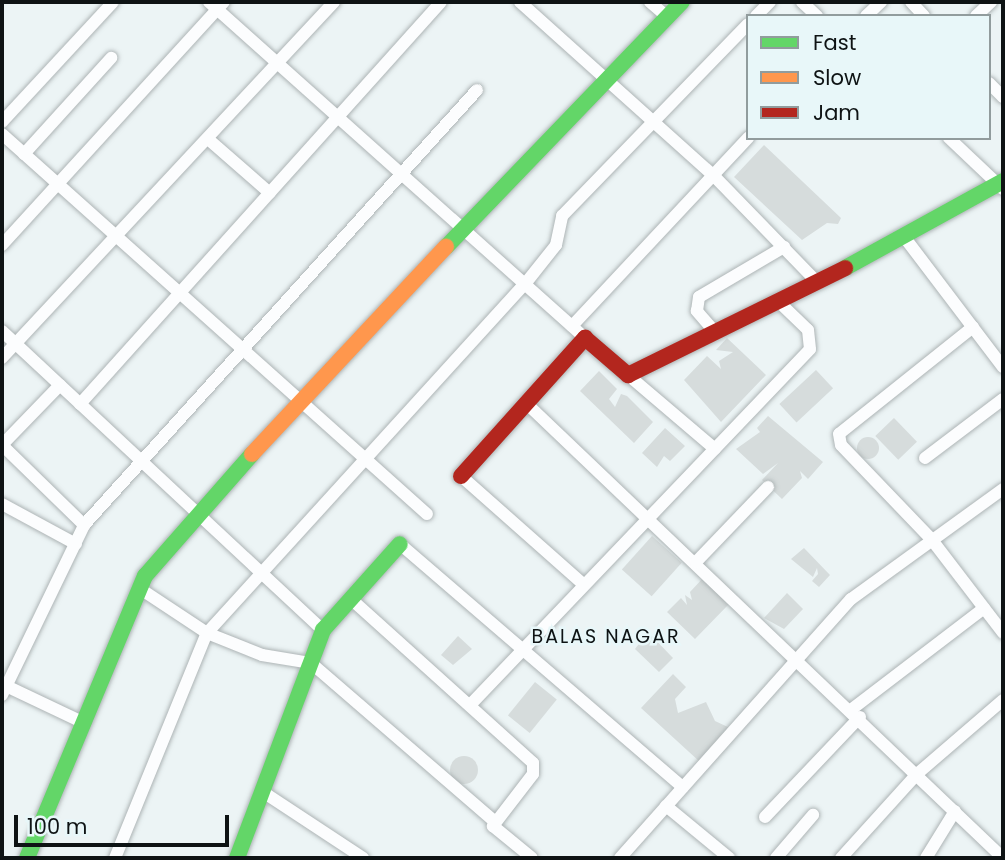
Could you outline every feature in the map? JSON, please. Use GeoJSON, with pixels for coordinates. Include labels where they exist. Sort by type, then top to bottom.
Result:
{"type":"FeatureCollection","features":[{"type":"Feature","properties":{"kind":"street"},"geometry":{"type":"LineString","coordinates":[[2,122],[113,2]]}},
{"type":"Feature","properties":{"kind":"street"},"geometry":{"type":"LineString","coordinates":[[2,358],[119,237],[334,2]]}},
{"type":"Feature","properties":{"kind":"street"},"geometry":{"type":"LineString","coordinates":[[80,404],[441,2]]}},
{"type":"Feature","properties":{"kind":"street"},"geometry":{"type":"LineString","coordinates":[[520,2],[607,76],[713,174],[817,282]]}},
{"type":"Feature","properties":{"kind":"street"},"geometry":{"type":"LineString","coordinates":[[650,2],[667,18]]}},
{"type":"Feature","properties":{"kind":"street"},"geometry":{"type":"LineString","coordinates":[[27,858],[139,589],[300,399],[607,76],[682,2]]}},
{"type":"Feature","properties":{"kind":"street"},"geometry":{"type":"LineString","coordinates":[[802,2],[815,14]]}},
{"type":"Feature","properties":{"kind":"street"},"geometry":{"type":"LineString","coordinates":[[868,14],[881,2]]}},
{"type":"Feature","properties":{"kind":"street"},"geometry":{"type":"LineString","coordinates":[[978,14],[991,2]]}},
{"type":"Feature","properties":{"kind":"street"},"geometry":{"type":"LineString","coordinates":[[2,245],[217,4],[337,119],[715,449]]}},
{"type":"Feature","properties":{"kind":"street"},"geometry":{"type":"LineString","coordinates":[[115,858],[207,633],[361,458],[525,284],[556,245],[558,221],[746,26]]}},
{"type":"Feature","properties":{"kind":"street"},"geometry":{"type":"LineString","coordinates":[[24,154],[111,58]]}},
{"type":"Feature","properties":{"kind":"street"},"geometry":{"type":"LineString","coordinates":[[85,723],[3,688],[84,525],[477,90]]}},
{"type":"Feature","properties":{"kind":"street"},"geometry":{"type":"LineString","coordinates":[[2,134],[244,347],[361,458],[427,514]]}},
{"type":"Feature","properties":{"kind":"street"},"geometry":{"type":"LineString","coordinates":[[208,139],[270,193]]}},
{"type":"Feature","properties":{"kind":"street"},"geometry":{"type":"LineString","coordinates":[[572,326],[746,140]]}},
{"type":"Feature","properties":{"kind":"street"},"geometry":{"type":"LineString","coordinates":[[628,375],[905,238],[1002,185],[951,140]]}},
{"type":"Feature","properties":{"kind":"street"},"geometry":{"type":"LineString","coordinates":[[905,238],[1003,367]]}},
{"type":"Feature","properties":{"kind":"street"},"geometry":{"type":"LineString","coordinates":[[715,332],[697,311],[699,297],[783,247]]}},
{"type":"Feature","properties":{"kind":"street"},"geometry":{"type":"LineString","coordinates":[[471,703],[810,349],[808,330],[779,302]]}},
{"type":"Feature","properties":{"kind":"street"},"geometry":{"type":"LineString","coordinates":[[972,327],[839,434],[841,445],[932,540],[1003,633]]}},
{"type":"Feature","properties":{"kind":"street"},"geometry":{"type":"LineString","coordinates":[[2,331],[323,630]]}},
{"type":"Feature","properties":{"kind":"street"},"geometry":{"type":"LineString","coordinates":[[584,585],[461,476],[585,338]]}},
{"type":"Feature","properties":{"kind":"street"},"geometry":{"type":"LineString","coordinates":[[60,385],[2,445],[84,525]]}},
{"type":"Feature","properties":{"kind":"street"},"geometry":{"type":"LineString","coordinates":[[925,458],[1003,399]]}},
{"type":"Feature","properties":{"kind":"street"},"geometry":{"type":"LineString","coordinates":[[526,403],[799,657],[1003,858]]}},
{"type":"Feature","properties":{"kind":"street"},"geometry":{"type":"LineString","coordinates":[[696,562],[768,487]]}},
{"type":"Feature","properties":{"kind":"street"},"geometry":{"type":"LineString","coordinates":[[620,858],[851,599],[1003,489]]}},
{"type":"Feature","properties":{"kind":"street"},"geometry":{"type":"LineString","coordinates":[[2,504],[76,544]]}},
{"type":"Feature","properties":{"kind":"street"},"geometry":{"type":"LineString","coordinates":[[237,858],[323,630],[400,544],[684,787]]}},
{"type":"Feature","properties":{"kind":"street"},"geometry":{"type":"LineString","coordinates":[[139,589],[207,633],[262,655],[311,663],[494,821],[497,832],[532,858]]}},
{"type":"Feature","properties":{"kind":"street"},"geometry":{"type":"LineString","coordinates":[[351,599],[471,703],[535,768],[494,821]]}},
{"type":"Feature","properties":{"kind":"street"},"geometry":{"type":"LineString","coordinates":[[765,817],[856,713],[984,608]]}},
{"type":"Feature","properties":{"kind":"street"},"geometry":{"type":"LineString","coordinates":[[841,858],[917,774],[1003,700]]}},
{"type":"Feature","properties":{"kind":"street"},"geometry":{"type":"LineString","coordinates":[[262,792],[358,857]]}},
{"type":"Feature","properties":{"kind":"street"},"geometry":{"type":"LineString","coordinates":[[666,806],[729,858]]}},
{"type":"Feature","properties":{"kind":"street"},"geometry":{"type":"LineString","coordinates":[[926,858],[955,811]]}},
{"type":"Feature","properties":{"kind":"street"},"geometry":{"type":"LineString","coordinates":[[776,858],[813,815]]}},
{"type":"Feature","properties":{"kind":"building"},"geometry":{"type":"Polygon","coordinates":[[[764,145],[841,218],[838,224],[827,223],[802,240],[734,177],[764,145]]]}},
{"type":"Feature","properties":{"kind":"building"},"geometry":{"type":"Polygon","coordinates":[[[727,338],[766,375],[721,422],[684,380],[707,356],[721,369],[719,361],[733,352],[716,350],[727,338]]]}},
{"type":"Feature","properties":{"kind":"building"},"geometry":{"type":"Polygon","coordinates":[[[816,370],[833,388],[796,422],[779,404],[816,370]]]}},
{"type":"Feature","properties":{"kind":"building"},"geometry":{"type":"Polygon","coordinates":[[[599,371],[617,389],[609,399],[615,407],[621,394],[627,396],[653,422],[634,443],[580,391],[599,371]]]}},
{"type":"Feature","properties":{"kind":"building"},"geometry":{"type":"Polygon","coordinates":[[[768,416],[823,462],[808,479],[800,471],[802,478],[782,499],[762,480],[778,463],[763,474],[736,449],[760,432],[757,428],[768,416]]]}},
{"type":"Feature","properties":{"kind":"building"},"geometry":{"type":"Polygon","coordinates":[[[894,418],[917,442],[898,460],[875,436],[894,418]]]}},
{"type":"Feature","properties":{"kind":"building"},"geometry":{"type":"Polygon","coordinates":[[[665,428],[685,446],[670,461],[664,456],[657,467],[642,453],[665,428]]]}},
{"type":"Feature","properties":{"kind":"building"},"geometry":{"type":"Polygon","coordinates":[[[868,437],[876,440],[879,448],[876,456],[868,459],[860,456],[857,448],[860,440],[868,437]]]}},
{"type":"Feature","properties":{"kind":"building"},"geometry":{"type":"Polygon","coordinates":[[[652,536],[682,563],[652,596],[622,569],[652,536]]]}},
{"type":"Feature","properties":{"kind":"building"},"geometry":{"type":"Polygon","coordinates":[[[804,548],[830,575],[819,587],[812,581],[818,574],[817,568],[813,577],[791,559],[804,548]]]}},
{"type":"Feature","properties":{"kind":"building"},"geometry":{"type":"Polygon","coordinates":[[[703,578],[729,604],[695,639],[667,612],[681,598],[687,605],[685,595],[692,600],[690,592],[703,578]]]}},
{"type":"Feature","properties":{"kind":"building"},"geometry":{"type":"Polygon","coordinates":[[[787,593],[803,609],[784,629],[764,618],[787,593]]]}},
{"type":"Feature","properties":{"kind":"building"},"geometry":{"type":"Polygon","coordinates":[[[648,632],[673,658],[659,672],[635,649],[648,632]]]}},
{"type":"Feature","properties":{"kind":"building"},"geometry":{"type":"Polygon","coordinates":[[[458,636],[472,649],[453,665],[441,655],[458,636]]]}},
{"type":"Feature","properties":{"kind":"building"},"geometry":{"type":"Polygon","coordinates":[[[673,674],[686,687],[675,699],[678,713],[706,702],[715,721],[730,728],[700,762],[641,708],[673,674]]]}},
{"type":"Feature","properties":{"kind":"building"},"geometry":{"type":"Polygon","coordinates":[[[535,682],[557,700],[530,733],[508,715],[535,682]]]}},
{"type":"Feature","properties":{"kind":"building"},"geometry":{"type":"Polygon","coordinates":[[[464,756],[474,760],[478,770],[474,780],[464,784],[454,780],[450,770],[454,760],[464,756]]]}},
{"type":"Feature","properties":{"kind":"traffic: fast"},"geometry":{"type":"LineString","coordinates":[[446,247],[682,2]]}},
{"type":"Feature","properties":{"kind":"traffic: fast"},"geometry":{"type":"LineString","coordinates":[[845,268],[1003,181]]}},
{"type":"Feature","properties":{"kind":"traffic: fast"},"geometry":{"type":"LineString","coordinates":[[27,858],[145,576],[252,454]]}},
{"type":"Feature","properties":{"kind":"traffic: fast"},"geometry":{"type":"LineString","coordinates":[[237,858],[323,630],[400,544]]}},
{"type":"Feature","properties":{"kind":"traffic: slow"},"geometry":{"type":"LineString","coordinates":[[252,454],[446,247]]}},
{"type":"Feature","properties":{"kind":"traffic: jam"},"geometry":{"type":"LineString","coordinates":[[461,476],[585,338],[628,375],[845,268]]}},
{"type":"Feature","properties":{"kind":"district","name":"BALAS NAGAR"},"geometry":{"type":"Point","coordinates":[606,637]}}]}
